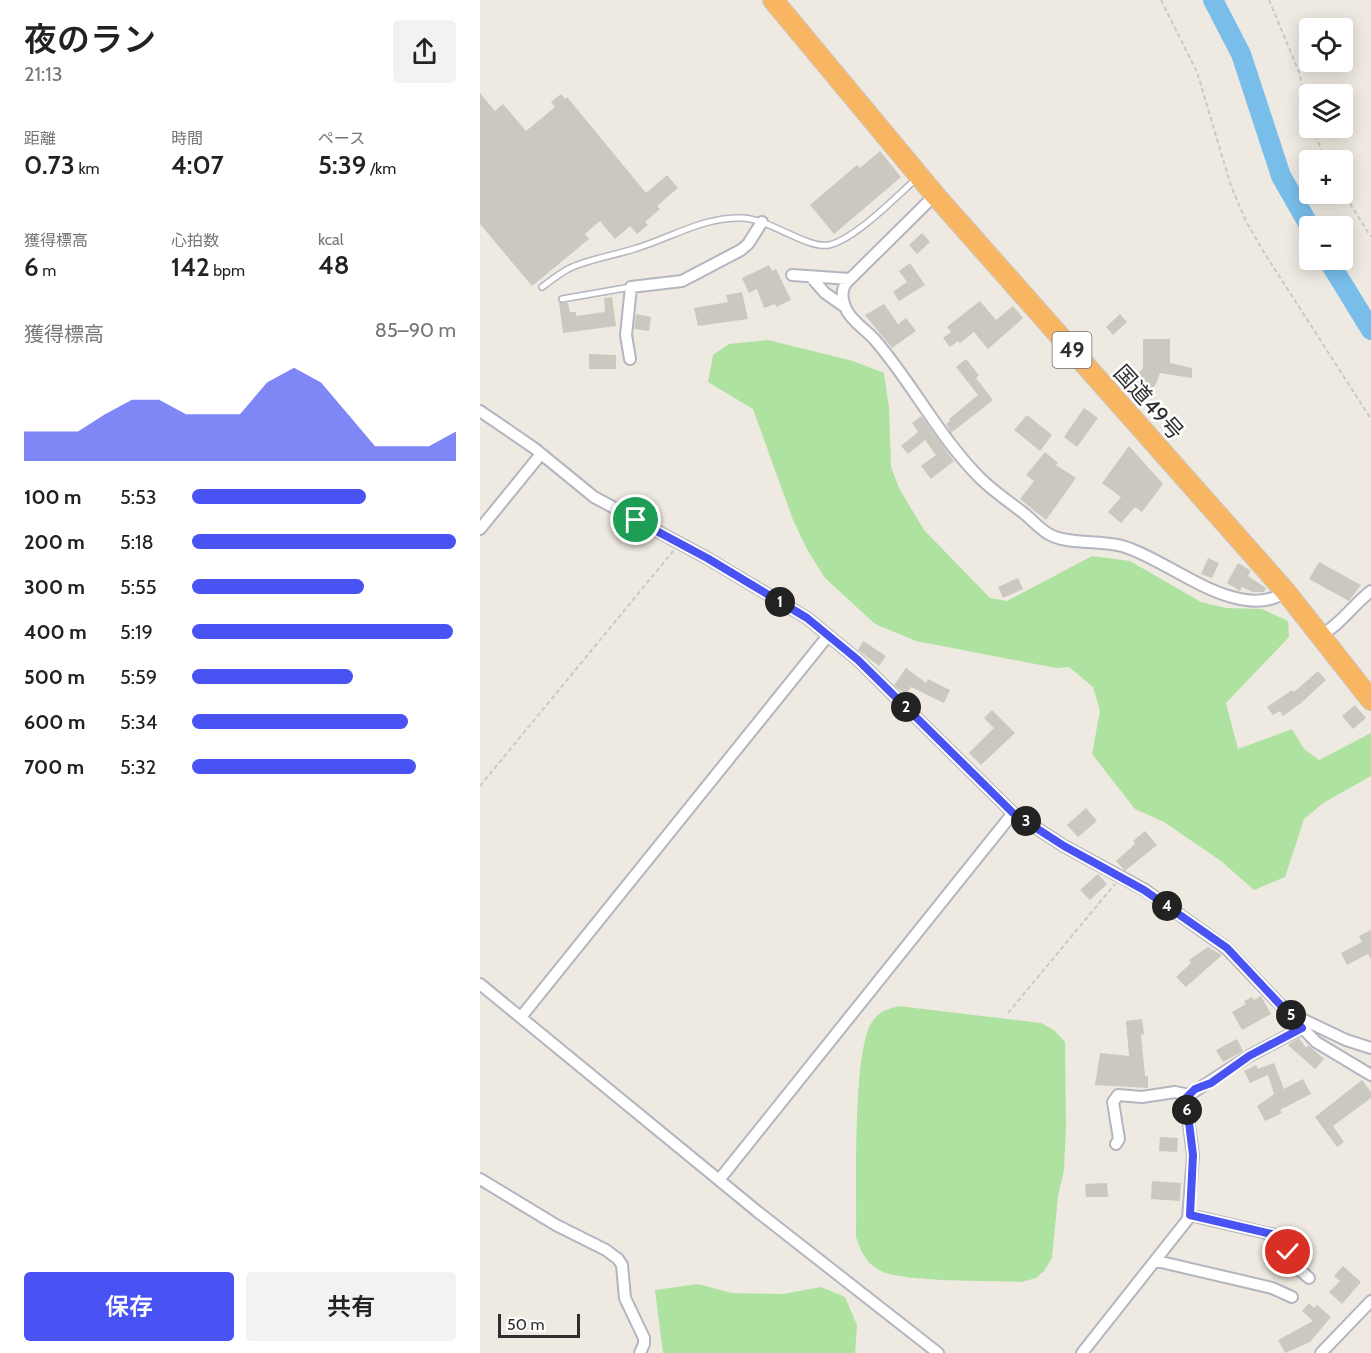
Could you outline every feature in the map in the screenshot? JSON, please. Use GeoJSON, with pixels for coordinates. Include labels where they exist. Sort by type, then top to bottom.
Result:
{"type":"FeatureCollection","features":[{"type":"Feature","properties":{"kind":"highway","name":"国道49号"},"geometry":{"type":"LineString","coordinates":[[773,0],[935,195],[1286,592],[1371,700]]}},
{"type":"Feature","properties":{"kind":"street"},"geometry":{"type":"LineString","coordinates":[[845,307],[843,290],[849,279],[935,195]]}},
{"type":"Feature","properties":{"kind":"street"},"geometry":{"type":"LineString","coordinates":[[630,359],[626,335],[631,287],[674,283],[689,278],[741,250],[748,244],[762,222]]}},
{"type":"Feature","properties":{"kind":"street"},"geometry":{"type":"LineString","coordinates":[[792,275],[849,279]]}},
{"type":"Feature","properties":{"kind":"street"},"geometry":{"type":"LineString","coordinates":[[811,277],[825,293],[845,307],[858,325],[875,340],[968,465],[988,485],[1046,532],[1054,537],[1119,545],[1140,552],[1190,580],[1237,598],[1266,600],[1274,599],[1286,592]]}},
{"type":"Feature","properties":{"kind":"street"},"geometry":{"type":"LineString","coordinates":[[480,411],[501,423],[594,497],[679,543],[807,618],[827,637],[858,660],[1013,813],[1064,846],[1154,896],[1227,948],[1316,1042],[1371,1075]]}},
{"type":"Feature","properties":{"kind":"street"},"geometry":{"type":"LineString","coordinates":[[480,529],[541,454]]}},
{"type":"Feature","properties":{"kind":"street"},"geometry":{"type":"LineString","coordinates":[[1322,635],[1371,591]]}},
{"type":"Feature","properties":{"kind":"street"},"geometry":{"type":"LineString","coordinates":[[521,1017],[827,637]]}},
{"type":"Feature","properties":{"kind":"street"},"geometry":{"type":"LineString","coordinates":[[719,1180],[1013,813]]}},
{"type":"Feature","properties":{"kind":"street"},"geometry":{"type":"LineString","coordinates":[[480,984],[719,1180],[938,1353]]}},
{"type":"Feature","properties":{"kind":"street"},"geometry":{"type":"LineString","coordinates":[[1082,1353],[1183,1228],[1190,1215],[1193,1155],[1186,1103],[1189,1095],[1304,1020],[1346,1040],[1371,1048]]}},
{"type":"Feature","properties":{"kind":"street"},"geometry":{"type":"LineString","coordinates":[[1116,1144],[1119,1139],[1113,1102],[1118,1095],[1142,1096],[1175,1092],[1189,1095]]}},
{"type":"Feature","properties":{"kind":"street"},"geometry":{"type":"LineString","coordinates":[[480,1179],[618,1259],[622,1265],[625,1298],[644,1338],[640,1353]]}},
{"type":"Feature","properties":{"kind":"street"},"geometry":{"type":"LineString","coordinates":[[1190,1215],[1280,1236],[1294,1265],[1309,1278]]}},
{"type":"Feature","properties":{"kind":"street"},"geometry":{"type":"LineString","coordinates":[[1157,1261],[1272,1288],[1293,1298]]}},
{"type":"Feature","properties":{"kind":"street"},"geometry":{"type":"LineString","coordinates":[[1321,1353],[1371,1301]]}},
{"type":"Feature","properties":{"kind":"lane"},"geometry":{"type":"LineString","coordinates":[[542,287],[567,269],[582,263],[637,249],[706,224],[742,218],[784,230],[804,241],[828,245],[862,225],[919,176]]}},
{"type":"Feature","properties":{"kind":"lane"},"geometry":{"type":"LineString","coordinates":[[562,299],[631,287]]}},
{"type":"Feature","properties":{"kind":"path"},"geometry":{"type":"LineString","coordinates":[[1161,0],[1197,72],[1231,186],[1246,221],[1371,418]]}},
{"type":"Feature","properties":{"kind":"path"},"geometry":{"type":"LineString","coordinates":[[1269,0],[1302,84]]}},
{"type":"Feature","properties":{"kind":"path"},"geometry":{"type":"LineString","coordinates":[[1350,204],[1371,237]]}},
{"type":"Feature","properties":{"kind":"path"},"geometry":{"type":"LineString","coordinates":[[480,786],[679,543]]}},
{"type":"Feature","properties":{"kind":"path"},"geometry":{"type":"LineString","coordinates":[[1008,1013],[1121,877]]}},
{"type":"Feature","properties":{"kind":"green space"},"geometry":{"type":"Polygon","coordinates":[[[768,340],[853,361],[884,373],[889,408],[891,467],[899,488],[924,530],[990,598],[1007,601],[1092,556],[1130,561],[1201,602],[1226,608],[1262,609],[1288,621],[1289,637],[1226,703],[1238,749],[1292,729],[1304,749],[1319,760],[1371,733],[1371,776],[1323,803],[1304,819],[1285,877],[1254,890],[1221,861],[1164,822],[1135,809],[1092,754],[1100,711],[1093,687],[1069,667],[1056,668],[916,641],[875,624],[825,578],[808,551],[793,520],[753,409],[708,382],[713,355],[729,344],[768,340]]]}},
{"type":"Feature","properties":{"kind":"green space"},"geometry":{"type":"Polygon","coordinates":[[[898,1006],[1041,1023],[1054,1030],[1065,1042],[1064,1170],[1058,1196],[1052,1258],[1044,1271],[1036,1278],[1022,1282],[905,1277],[879,1270],[867,1260],[862,1251],[856,1237],[857,1125],[861,1062],[872,1022],[880,1013],[898,1006]]]}},
{"type":"Feature","properties":{"kind":"green space"},"geometry":{"type":"Polygon","coordinates":[[[698,1284],[732,1293],[783,1294],[821,1287],[845,1297],[857,1325],[855,1353],[663,1353],[655,1290],[698,1284]]]}},
{"type":"Feature","properties":{"kind":"building"},"geometry":{"type":"Polygon","coordinates":[[[480,93],[495,111],[503,104],[526,131],[555,107],[551,102],[561,94],[565,99],[567,97],[646,193],[667,175],[678,188],[657,206],[660,209],[645,222],[648,225],[637,234],[630,226],[615,239],[600,221],[585,234],[589,239],[532,286],[480,224],[480,93]]]}},
{"type":"Feature","properties":{"kind":"building"},"geometry":{"type":"Polygon","coordinates":[[[880,151],[901,177],[834,234],[810,205],[857,165],[860,168],[880,151]]]}},
{"type":"Feature","properties":{"kind":"building"},"geometry":{"type":"Polygon","coordinates":[[[922,233],[930,242],[917,254],[909,245],[922,233]]]}},
{"type":"Feature","properties":{"kind":"building"},"geometry":{"type":"Polygon","coordinates":[[[910,263],[925,285],[899,301],[893,292],[907,282],[899,271],[910,263]]]}},
{"type":"Feature","properties":{"kind":"building"},"geometry":{"type":"Polygon","coordinates":[[[769,265],[772,271],[776,269],[791,300],[776,307],[775,304],[764,308],[757,289],[749,293],[742,278],[769,265]]]}},
{"type":"Feature","properties":{"kind":"building"},"geometry":{"type":"Polygon","coordinates":[[[742,292],[748,319],[698,326],[694,308],[728,302],[726,295],[742,292]]]}},
{"type":"Feature","properties":{"kind":"building"},"geometry":{"type":"Polygon","coordinates":[[[612,297],[616,326],[563,333],[559,303],[568,303],[570,312],[576,312],[576,316],[605,312],[604,298],[612,297]]]}},
{"type":"Feature","properties":{"kind":"building"},"geometry":{"type":"Polygon","coordinates":[[[980,301],[996,320],[1013,306],[1023,318],[988,349],[974,332],[960,343],[958,341],[950,347],[943,338],[951,332],[947,327],[980,301]]]}},
{"type":"Feature","properties":{"kind":"building"},"geometry":{"type":"Polygon","coordinates":[[[884,304],[898,324],[906,318],[916,331],[892,348],[865,315],[884,304]]]}},
{"type":"Feature","properties":{"kind":"building"},"geometry":{"type":"Polygon","coordinates":[[[636,314],[651,317],[649,331],[634,329],[636,314]]]}},
{"type":"Feature","properties":{"kind":"building"},"geometry":{"type":"Polygon","coordinates":[[[1120,314],[1127,322],[1113,335],[1106,327],[1120,314]]]}},
{"type":"Feature","properties":{"kind":"building"},"geometry":{"type":"Polygon","coordinates":[[[1143,339],[1170,339],[1170,363],[1192,368],[1192,378],[1160,373],[1156,384],[1139,405],[1124,391],[1143,368],[1143,339]]]}},
{"type":"Feature","properties":{"kind":"building"},"geometry":{"type":"Polygon","coordinates":[[[589,354],[616,355],[616,369],[589,369],[589,354]]]}},
{"type":"Feature","properties":{"kind":"building"},"geometry":{"type":"Polygon","coordinates":[[[966,359],[979,375],[976,378],[993,400],[951,433],[946,424],[950,421],[949,419],[978,395],[956,367],[966,359]]]}},
{"type":"Feature","properties":{"kind":"building"},"geometry":{"type":"Polygon","coordinates":[[[1084,408],[1098,418],[1077,447],[1064,437],[1084,408]]]}},
{"type":"Feature","properties":{"kind":"building"},"geometry":{"type":"Polygon","coordinates":[[[1027,415],[1052,435],[1040,451],[1014,430],[1027,415]]]}},
{"type":"Feature","properties":{"kind":"building"},"geometry":{"type":"Polygon","coordinates":[[[921,416],[954,461],[931,479],[921,466],[936,455],[925,440],[908,454],[901,446],[918,432],[912,423],[921,416]]]}},
{"type":"Feature","properties":{"kind":"building"},"geometry":{"type":"Polygon","coordinates":[[[1129,446],[1163,484],[1142,512],[1135,507],[1121,523],[1108,512],[1121,497],[1102,483],[1129,446]]]}},
{"type":"Feature","properties":{"kind":"building"},"geometry":{"type":"Polygon","coordinates":[[[1045,452],[1058,463],[1056,465],[1076,478],[1046,520],[1020,499],[1034,481],[1026,475],[1045,452]]]}},
{"type":"Feature","properties":{"kind":"building"},"geometry":{"type":"Polygon","coordinates":[[[1208,558],[1219,563],[1212,578],[1201,574],[1208,558]]]}},
{"type":"Feature","properties":{"kind":"building"},"geometry":{"type":"Polygon","coordinates":[[[1319,562],[1361,585],[1349,601],[1309,579],[1319,562]]]}},
{"type":"Feature","properties":{"kind":"building"},"geometry":{"type":"Polygon","coordinates":[[[1238,563],[1251,571],[1248,576],[1266,588],[1264,592],[1253,592],[1242,587],[1240,591],[1227,583],[1238,563]]]}},
{"type":"Feature","properties":{"kind":"building"},"geometry":{"type":"Polygon","coordinates":[[[1018,578],[1023,589],[1003,598],[998,587],[1018,578]]]}},
{"type":"Feature","properties":{"kind":"building"},"geometry":{"type":"Polygon","coordinates":[[[863,641],[886,656],[879,666],[858,650],[863,641]]]}},
{"type":"Feature","properties":{"kind":"building"},"geometry":{"type":"Polygon","coordinates":[[[906,668],[926,683],[928,679],[950,690],[944,703],[911,687],[906,694],[897,688],[894,685],[906,668]]]}},
{"type":"Feature","properties":{"kind":"building"},"geometry":{"type":"Polygon","coordinates":[[[1318,671],[1326,680],[1283,716],[1280,711],[1273,715],[1267,707],[1292,690],[1294,692],[1318,671]]]}},
{"type":"Feature","properties":{"kind":"building"},"geometry":{"type":"Polygon","coordinates":[[[1355,705],[1366,718],[1353,729],[1342,716],[1355,705]]]}},
{"type":"Feature","properties":{"kind":"building"},"geometry":{"type":"Polygon","coordinates":[[[992,710],[1015,733],[981,765],[969,753],[994,728],[984,718],[992,710]]]}},
{"type":"Feature","properties":{"kind":"building"},"geometry":{"type":"Polygon","coordinates":[[[1086,808],[1097,821],[1078,837],[1067,825],[1086,808]]]}},
{"type":"Feature","properties":{"kind":"building"},"geometry":{"type":"Polygon","coordinates":[[[1145,831],[1157,845],[1125,871],[1116,861],[1135,844],[1133,841],[1145,831]]]}},
{"type":"Feature","properties":{"kind":"building"},"geometry":{"type":"Polygon","coordinates":[[[1098,874],[1107,884],[1090,900],[1080,890],[1098,874]]]}},
{"type":"Feature","properties":{"kind":"building"},"geometry":{"type":"Polygon","coordinates":[[[1371,930],[1371,960],[1368,954],[1347,965],[1341,953],[1362,942],[1359,936],[1371,930]]]}},
{"type":"Feature","properties":{"kind":"building"},"geometry":{"type":"Polygon","coordinates":[[[1208,947],[1222,955],[1186,987],[1176,977],[1191,963],[1189,960],[1208,947]]]}},
{"type":"Feature","properties":{"kind":"building"},"geometry":{"type":"Polygon","coordinates":[[[1261,996],[1271,1014],[1242,1030],[1232,1012],[1246,1004],[1244,1001],[1252,997],[1254,1000],[1261,996]]]}},
{"type":"Feature","properties":{"kind":"building"},"geometry":{"type":"Polygon","coordinates":[[[1142,1019],[1144,1034],[1141,1035],[1148,1088],[1095,1085],[1100,1053],[1129,1056],[1126,1021],[1142,1019]]]}},
{"type":"Feature","properties":{"kind":"building"},"geometry":{"type":"Polygon","coordinates":[[[1299,1038],[1306,1048],[1308,1045],[1324,1059],[1315,1069],[1288,1045],[1299,1038]]]}},
{"type":"Feature","properties":{"kind":"building"},"geometry":{"type":"Polygon","coordinates":[[[1237,1039],[1243,1051],[1223,1062],[1216,1050],[1237,1039]]]}},
{"type":"Feature","properties":{"kind":"building"},"geometry":{"type":"Polygon","coordinates":[[[1274,1063],[1284,1089],[1303,1079],[1311,1094],[1280,1110],[1282,1113],[1265,1121],[1257,1106],[1274,1094],[1268,1075],[1250,1083],[1244,1071],[1256,1065],[1258,1069],[1274,1063]]]}},
{"type":"Feature","properties":{"kind":"building"},"geometry":{"type":"Polygon","coordinates":[[[1362,1080],[1371,1092],[1371,1098],[1333,1126],[1344,1142],[1337,1147],[1315,1117],[1362,1080]]]}},
{"type":"Feature","properties":{"kind":"building"},"geometry":{"type":"Polygon","coordinates":[[[1160,1137],[1178,1138],[1177,1152],[1159,1151],[1160,1137]]]}},
{"type":"Feature","properties":{"kind":"building"},"geometry":{"type":"Polygon","coordinates":[[[1152,1181],[1181,1183],[1180,1201],[1151,1199],[1152,1181]]]}},
{"type":"Feature","properties":{"kind":"building"},"geometry":{"type":"Polygon","coordinates":[[[1107,1183],[1108,1197],[1086,1197],[1085,1184],[1107,1183]]]}},
{"type":"Feature","properties":{"kind":"building"},"geometry":{"type":"Polygon","coordinates":[[[1343,1266],[1361,1282],[1342,1304],[1329,1292],[1340,1281],[1334,1276],[1343,1266]]]}},
{"type":"Feature","properties":{"kind":"building"},"geometry":{"type":"Polygon","coordinates":[[[1309,1303],[1314,1308],[1317,1305],[1331,1317],[1310,1342],[1285,1353],[1278,1340],[1313,1321],[1302,1311],[1309,1303]]]}},
{"type":"Feature","properties":{"kind":"waterway"},"geometry":{"type":"LineString","coordinates":[[1213,0],[1241,54],[1281,176],[1304,216]]}},
{"type":"Feature","properties":{"kind":"waterway"},"geometry":{"type":"LineString","coordinates":[[1334,270],[1371,330]]}},
{"type":"Feature","properties":{"kind":"route"},"geometry":{"type":"LineString","coordinates":[[636,520],[707,558],[807,618],[827,637],[858,660],[1013,813],[1064,846],[1144,890],[1227,948],[1278,1000],[1302,1028],[1249,1056],[1211,1083],[1195,1089],[1186,1098],[1193,1145],[1190,1215],[1203,1220],[1280,1236],[1288,1252]]}}]}
